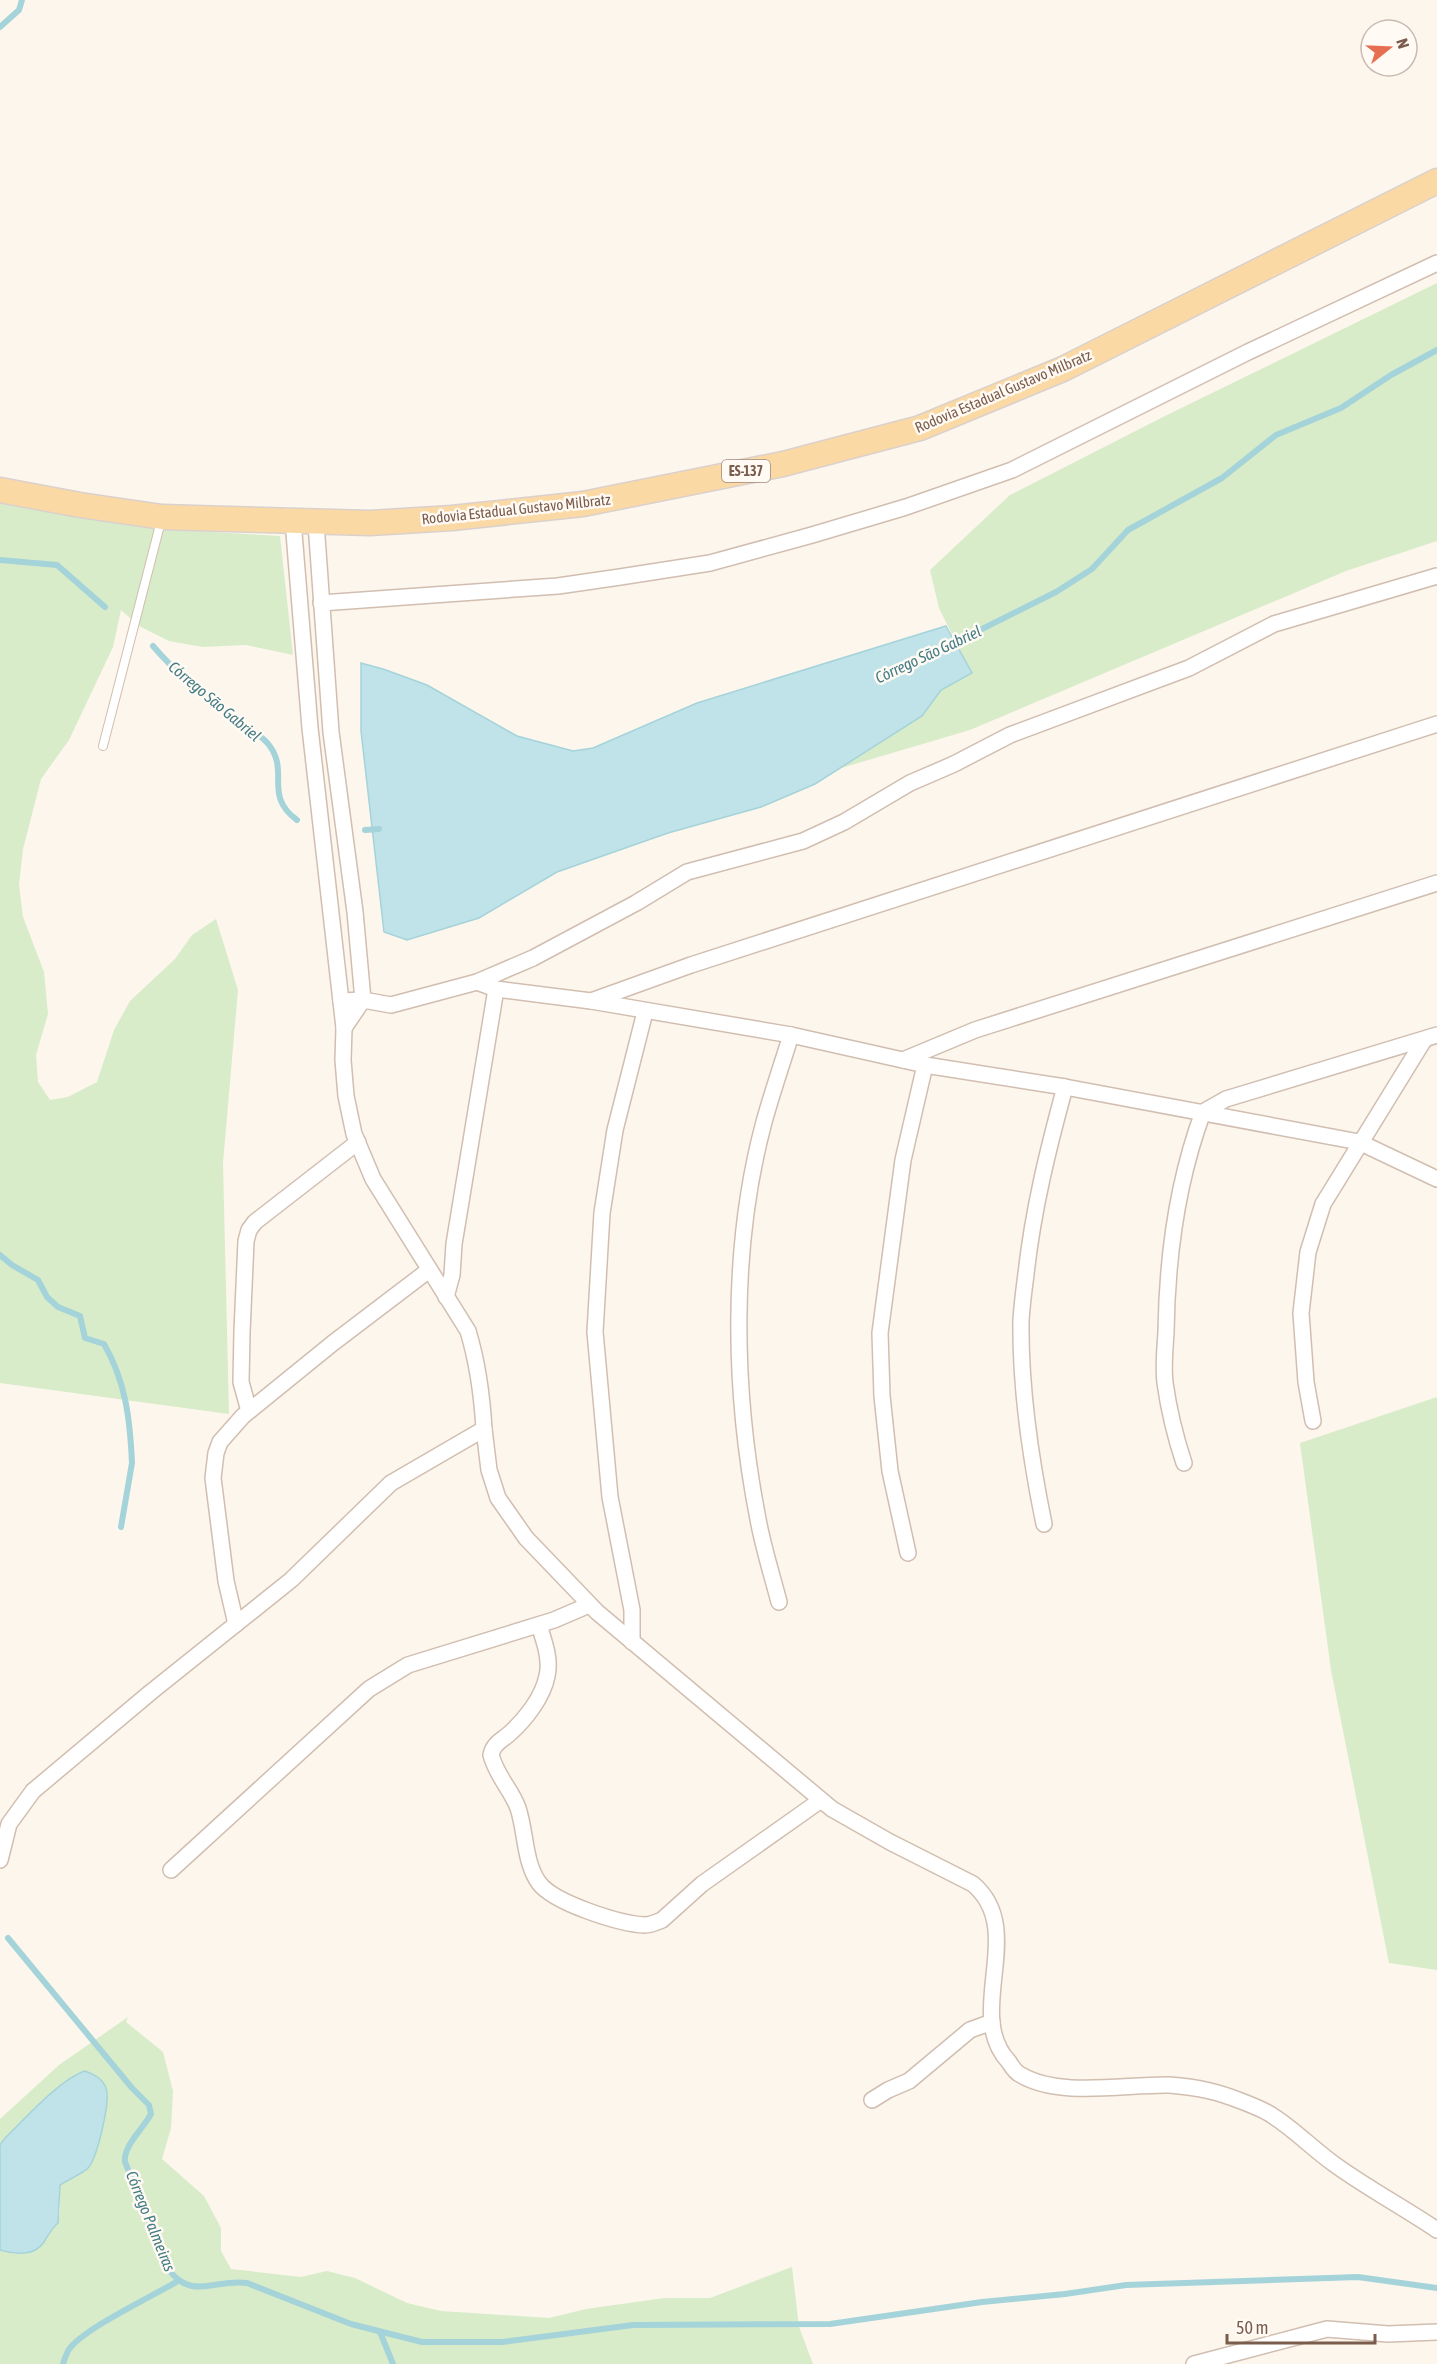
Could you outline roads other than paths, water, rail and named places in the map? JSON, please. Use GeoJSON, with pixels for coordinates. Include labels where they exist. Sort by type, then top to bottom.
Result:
{"type":"FeatureCollection","features":[{"type":"Feature","properties":{"kind":"main road","name":"Rodovia Estadual Gustavo Milbratz"},"geometry":{"type":"LineString","coordinates":[[0,490],[162,517],[370,523],[452,518],[583,504],[783,464],[920,428],[1063,369],[1437,180]]}},
{"type":"Feature","properties":{"kind":"street"},"geometry":{"type":"LineString","coordinates":[[321,603],[558,586],[710,563],[833,529],[1012,470],[1248,352],[1437,263]]}},
{"type":"Feature","properties":{"kind":"street"},"geometry":{"type":"LineString","coordinates":[[304,522],[321,603],[330,732],[355,912],[363,1000],[344,1028]]}},
{"type":"Feature","properties":{"kind":"street"},"geometry":{"type":"LineString","coordinates":[[304,522],[310,728],[344,1028],[343,1060],[346,1096],[358,1142],[373,1179],[468,1331],[475,1354],[482,1395],[489,1470],[498,1498],[526,1538],[590,1605],[832,1809],[890,1842],[973,1884],[983,1892],[991,1903],[995,1918],[997,1945],[992,2022],[1002,2055],[1020,2075],[1045,2084],[1072,2087],[1172,2085],[1212,2091],[1272,2115],[1334,2164],[1437,2230]]}},
{"type":"Feature","properties":{"kind":"street"},"geometry":{"type":"LineString","coordinates":[[341,1001],[363,1000],[392,1005],[477,982],[533,958],[636,903],[687,872],[803,841],[844,822],[910,783],[954,764],[1010,735],[1189,668],[1274,624],[1437,576]]}},
{"type":"Feature","properties":{"kind":"street"},"geometry":{"type":"LineString","coordinates":[[591,1001],[691,965],[1437,724]]}},
{"type":"Feature","properties":{"kind":"street"},"geometry":{"type":"LineString","coordinates":[[903,1060],[975,1030],[1437,883]]}},
{"type":"Feature","properties":{"kind":"street"},"geometry":{"type":"LineString","coordinates":[[477,982],[496,989],[591,1001],[791,1035],[925,1065],[1065,1087],[1359,1142],[1437,1179]]}},
{"type":"Feature","properties":{"kind":"street"},"geometry":{"type":"LineString","coordinates":[[446,1297],[452,1275],[454,1244],[496,989]]}},
{"type":"Feature","properties":{"kind":"street"},"geometry":{"type":"LineString","coordinates":[[632,1642],[632,1610],[610,1497],[595,1332],[602,1213],[615,1130],[645,1012]]}},
{"type":"Feature","properties":{"kind":"street"},"geometry":{"type":"LineString","coordinates":[[779,1602],[758,1520],[747,1443],[740,1364],[740,1281],[749,1197],[764,1123],[791,1035]]}},
{"type":"Feature","properties":{"kind":"street"},"geometry":{"type":"LineString","coordinates":[[1184,1463],[1173,1428],[1165,1380],[1166,1299],[1178,1203],[1191,1144],[1203,1112],[1226,1099],[1431,1037]]}},
{"type":"Feature","properties":{"kind":"street"},"geometry":{"type":"LineString","coordinates":[[1313,1421],[1306,1382],[1301,1312],[1308,1252],[1323,1204],[1359,1142],[1431,1037]]}},
{"type":"Feature","properties":{"kind":"street"},"geometry":{"type":"LineString","coordinates":[[908,1553],[890,1471],[882,1396],[880,1334],[903,1160],[925,1065]]}},
{"type":"Feature","properties":{"kind":"street"},"geometry":{"type":"LineString","coordinates":[[1044,1524],[1035,1481],[1023,1396],[1021,1318],[1029,1243],[1042,1173],[1065,1087]]}},
{"type":"Feature","properties":{"kind":"street"},"geometry":{"type":"LineString","coordinates":[[249,1411],[241,1382],[245,1256],[249,1230],[255,1222],[358,1142]]}},
{"type":"Feature","properties":{"kind":"street"},"geometry":{"type":"LineString","coordinates":[[236,1624],[226,1581],[213,1478],[216,1453],[220,1442],[249,1411],[429,1270]]}},
{"type":"Feature","properties":{"kind":"street"},"geometry":{"type":"LineString","coordinates":[[0,1860],[9,1824],[33,1791],[151,1692],[291,1581],[391,1483],[484,1429]]}},
{"type":"Feature","properties":{"kind":"street"},"geometry":{"type":"LineString","coordinates":[[171,1870],[369,1689],[408,1665],[540,1625],[590,1605]]}},
{"type":"Feature","properties":{"kind":"street"},"geometry":{"type":"LineString","coordinates":[[540,1625],[546,1651],[547,1676],[540,1696],[524,1718],[497,1744],[491,1755],[497,1774],[517,1804],[532,1869],[546,1891],[559,1899],[610,1918],[645,1925],[654,1923],[662,1920],[702,1884],[821,1800]]}},
{"type":"Feature","properties":{"kind":"street"},"geometry":{"type":"LineString","coordinates":[[872,2100],[909,2081],[970,2030],[992,2022]]}},
{"type":"Feature","properties":{"kind":"street"},"geometry":{"type":"LineString","coordinates":[[1194,2364],[1327,2329],[1388,2334],[1437,2332]]}},
{"type":"Feature","properties":{"kind":"lane"},"geometry":{"type":"LineString","coordinates":[[103,746],[162,517]]}},
{"type":"Feature","properties":{"kind":"water"},"geometry":{"type":"Polygon","coordinates":[[[946,626],[972,673],[941,690],[922,716],[815,784],[761,807],[668,833],[557,872],[479,918],[407,940],[384,932],[361,731],[361,663],[427,685],[517,736],[573,751],[593,748],[697,703],[946,626]]]}},
{"type":"Feature","properties":{"kind":"water"},"geometry":{"type":"Polygon","coordinates":[[[85,2071],[100,2079],[106,2088],[107,2095],[102,2129],[92,2162],[86,2170],[60,2185],[58,2223],[40,2247],[24,2253],[0,2250],[0,2145],[54,2091],[75,2075],[85,2071]]]}},
{"type":"Feature","properties":{"kind":"waterway"},"geometry":{"type":"LineString","coordinates":[[0,27],[19,10],[22,0]]}},
{"type":"Feature","properties":{"kind":"waterway","name":"Córrego São Gabriel"},"geometry":{"type":"LineString","coordinates":[[948,646],[1056,592],[1092,569],[1128,530],[1222,478],[1276,435],[1341,408],[1391,375],[1437,350]]}},
{"type":"Feature","properties":{"kind":"waterway","name":"Córrego São Gabriel"},"geometry":{"type":"LineString","coordinates":[[0,560],[57,565],[105,607]]}},
{"type":"Feature","properties":{"kind":"waterway","name":"Córrego São Gabriel"},"geometry":{"type":"LineString","coordinates":[[153,646],[191,684],[269,745],[275,755],[281,802],[297,820]]}},
{"type":"Feature","properties":{"kind":"waterway","name":"Córrego São Gabriel"},"geometry":{"type":"LineString","coordinates":[[365,830],[379,829]]}},
{"type":"Feature","properties":{"kind":"waterway"},"geometry":{"type":"LineString","coordinates":[[0,1255],[38,1280],[47,1297],[58,1307],[80,1316],[85,1338],[104,1344],[111,1358],[122,1387],[128,1416],[132,1463],[121,1527]]}},
{"type":"Feature","properties":{"kind":"waterway"},"geometry":{"type":"LineString","coordinates":[[8,1938],[132,2088],[149,2105],[151,2114],[130,2144],[125,2162],[169,2270],[178,2279],[196,2286],[247,2283],[351,2324],[422,2342],[503,2342],[633,2325],[830,2324],[982,2302],[1126,2285],[1358,2277],[1437,2288]]}},
{"type":"Feature","properties":{"kind":"waterway"},"geometry":{"type":"LineString","coordinates":[[63,2364],[68,2351],[87,2333],[178,2281]]}},
{"type":"Feature","properties":{"kind":"waterway","name":"Córrego Palmeiras"},"geometry":{"type":"LineString","coordinates":[[380,2332],[393,2364]]}}]}
